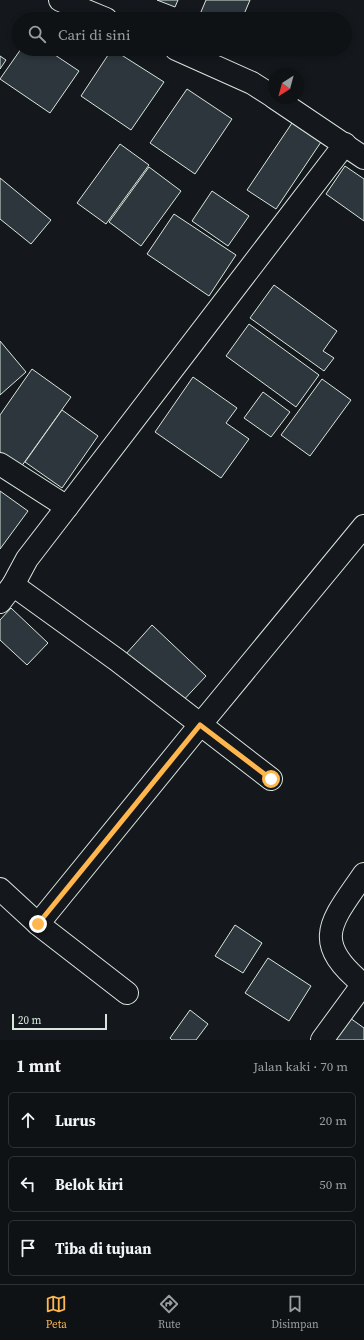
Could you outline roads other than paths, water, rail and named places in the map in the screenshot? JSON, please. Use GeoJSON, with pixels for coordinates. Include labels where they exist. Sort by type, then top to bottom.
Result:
{"type":"FeatureCollection","features":[{"type":"Feature","properties":{"kind":"street"},"geometry":{"type":"LineString","coordinates":[[60,0],[89,12]]}},
{"type":"Feature","properties":{"kind":"street"},"geometry":{"type":"LineString","coordinates":[[192,56],[252,83],[268,93]]}},
{"type":"Feature","properties":{"kind":"street"},"geometry":{"type":"LineString","coordinates":[[284,104],[364,158]]}},
{"type":"Feature","properties":{"kind":"street"},"geometry":{"type":"LineString","coordinates":[[0,602],[13,585],[27,559],[66,507],[345,144]]}},
{"type":"Feature","properties":{"kind":"street"},"geometry":{"type":"LineString","coordinates":[[0,464],[66,507]]}},
{"type":"Feature","properties":{"kind":"street"},"geometry":{"type":"LineString","coordinates":[[38,924],[364,526]]}},
{"type":"Feature","properties":{"kind":"street"},"geometry":{"type":"LineString","coordinates":[[13,585],[117,660],[271,779]]}},
{"type":"Feature","properties":{"kind":"street"},"geometry":{"type":"LineString","coordinates":[[322,1040],[363,984],[336,958],[330,934],[334,918],[364,874]]}},
{"type":"Feature","properties":{"kind":"street"},"geometry":{"type":"LineString","coordinates":[[0,888],[38,924],[127,994]]}}]}
